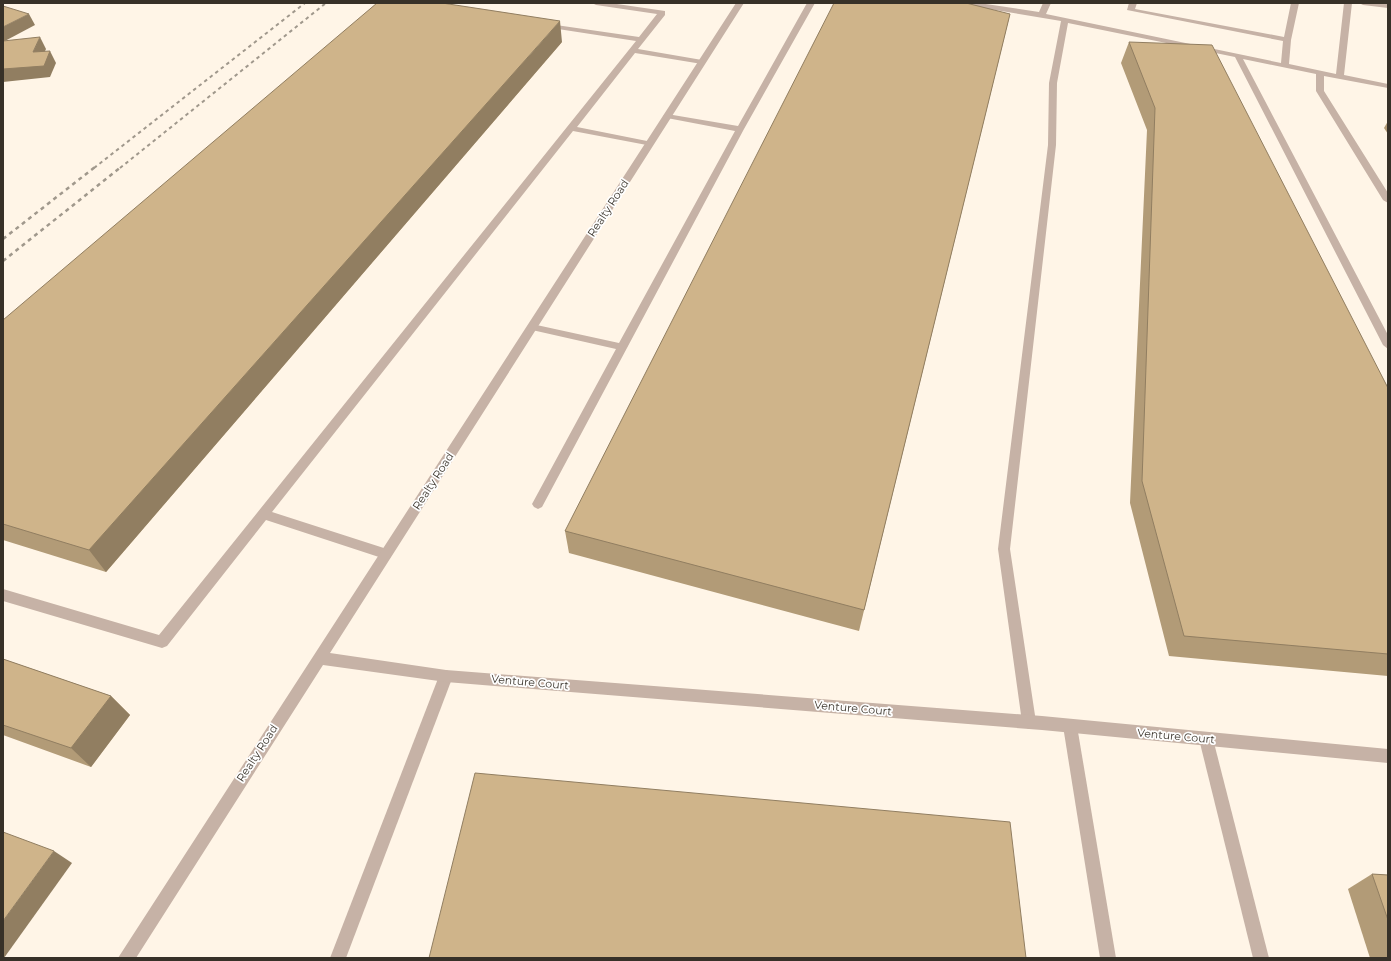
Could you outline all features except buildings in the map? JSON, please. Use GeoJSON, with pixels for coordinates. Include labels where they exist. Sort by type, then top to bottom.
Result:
{"type":"FeatureCollection","features":[{"type":"Feature","properties":{"kind":"street"},"geometry":{"type":"LineString","coordinates":[[3,596],[162,642],[662,13],[596,3]]}},
{"type":"Feature","properties":{"kind":"street","name":"Realty Road"},"geometry":{"type":"LineString","coordinates":[[126,958],[740,3]]}},
{"type":"Feature","properties":{"kind":"street"},"geometry":{"type":"LineString","coordinates":[[538,504],[740,129],[811,3]]}},
{"type":"Feature","properties":{"kind":"street"},"geometry":{"type":"LineString","coordinates":[[965,3],[1065,20],[1388,86]]}},
{"type":"Feature","properties":{"kind":"street"},"geometry":{"type":"LineString","coordinates":[[1042,16],[1048,3]]}},
{"type":"Feature","properties":{"kind":"street"},"geometry":{"type":"LineString","coordinates":[[1133,3],[1131,10],[1287,40]]}},
{"type":"Feature","properties":{"kind":"street"},"geometry":{"type":"LineString","coordinates":[[1285,66],[1287,40],[1295,3]]}},
{"type":"Feature","properties":{"kind":"street"},"geometry":{"type":"LineString","coordinates":[[1340,77],[1348,3]]}},
{"type":"Feature","properties":{"kind":"street"},"geometry":{"type":"LineString","coordinates":[[1363,3],[1388,6]]}},
{"type":"Feature","properties":{"kind":"street"},"geometry":{"type":"LineString","coordinates":[[1029,722],[1004,549],[1052,152],[1053,83],[1065,20]]}},
{"type":"Feature","properties":{"kind":"street"},"geometry":{"type":"LineString","coordinates":[[534,24],[641,40]]}},
{"type":"Feature","properties":{"kind":"street"},"geometry":{"type":"LineString","coordinates":[[633,50],[702,62]]}},
{"type":"Feature","properties":{"kind":"street"},"geometry":{"type":"LineString","coordinates":[[1238,56],[1388,343]]}},
{"type":"Feature","properties":{"kind":"street"},"geometry":{"type":"LineString","coordinates":[[1320,73],[1320,91],[1388,200]]}},
{"type":"Feature","properties":{"kind":"street"},"geometry":{"type":"LineString","coordinates":[[667,116],[740,129]]}},
{"type":"Feature","properties":{"kind":"street"},"geometry":{"type":"LineString","coordinates":[[571,128],[649,144]]}},
{"type":"Feature","properties":{"kind":"street"},"geometry":{"type":"LineString","coordinates":[[532,327],[622,348]]}},
{"type":"Feature","properties":{"kind":"street"},"geometry":{"type":"LineString","coordinates":[[263,514],[385,554]]}},
{"type":"Feature","properties":{"kind":"street","name":"Venture Court"},"geometry":{"type":"LineString","coordinates":[[319,658],[446,676],[1029,722],[1388,756]]}},
{"type":"Feature","properties":{"kind":"street"},"geometry":{"type":"LineString","coordinates":[[338,958],[446,676]]}},
{"type":"Feature","properties":{"kind":"street"},"geometry":{"type":"LineString","coordinates":[[1070,726],[1108,958]]}},
{"type":"Feature","properties":{"kind":"street"},"geometry":{"type":"LineString","coordinates":[[1206,739],[1261,958]]}},
{"type":"Feature","properties":{"kind":"railway"},"geometry":{"type":"LineString","coordinates":[[94,168],[305,3]]}},
{"type":"Feature","properties":{"kind":"railway"},"geometry":{"type":"LineString","coordinates":[[120,168],[326,3]]}},
{"type":"Feature","properties":{"kind":"railway"},"geometry":{"type":"LineString","coordinates":[[3,239],[95,167]]}},
{"type":"Feature","properties":{"kind":"railway"},"geometry":{"type":"LineString","coordinates":[[3,261],[121,167]]}}]}
